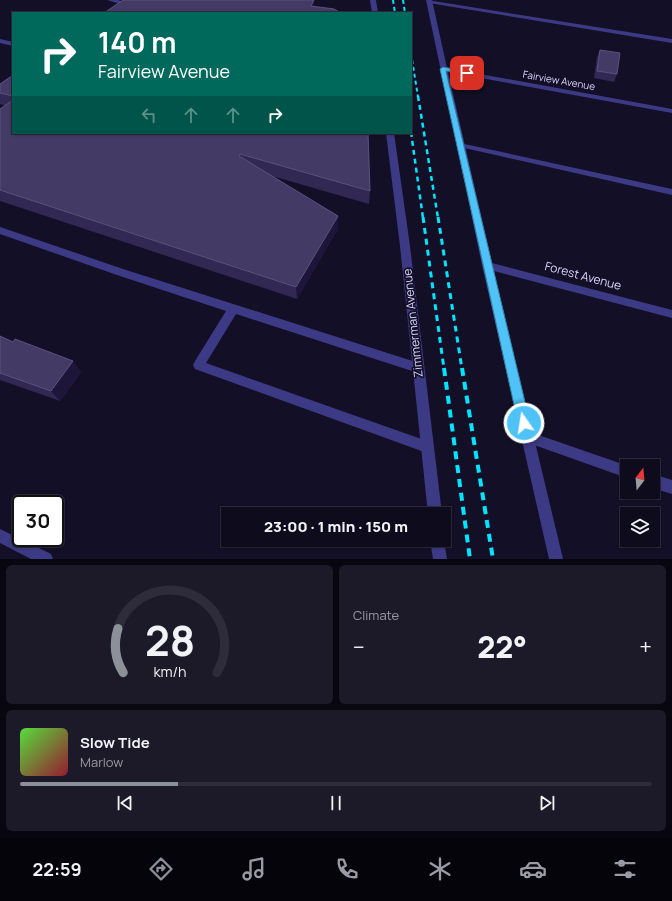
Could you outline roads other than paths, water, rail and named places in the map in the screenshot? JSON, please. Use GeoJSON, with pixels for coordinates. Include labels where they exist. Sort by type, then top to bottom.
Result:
{"type":"FeatureCollection","features":[{"type":"Feature","properties":{"kind":"street"},"geometry":{"type":"LineString","coordinates":[[110,0],[124,3],[114,10]]}},
{"type":"Feature","properties":{"kind":"street"},"geometry":{"type":"LineString","coordinates":[[373,0],[374,12]]}},
{"type":"Feature","properties":{"kind":"street"},"geometry":{"type":"LineString","coordinates":[[556,559],[487,265],[429,0],[672,41]]}},
{"type":"Feature","properties":{"kind":"street"},"geometry":{"type":"LineString","coordinates":[[0,41],[12,44]]}},
{"type":"Feature","properties":{"kind":"street","name":"Fairview Avenue"},"geometry":{"type":"LineString","coordinates":[[443,69],[672,111]]}},
{"type":"Feature","properties":{"kind":"street","name":"Zimmerman Avenue"},"geometry":{"type":"LineString","coordinates":[[390,134],[434,507]]}},
{"type":"Feature","properties":{"kind":"street"},"geometry":{"type":"LineString","coordinates":[[460,145],[672,192]]}},
{"type":"Feature","properties":{"kind":"street"},"geometry":{"type":"LineString","coordinates":[[0,230],[120,272],[418,368]]}},
{"type":"Feature","properties":{"kind":"street","name":"Forest Avenue"},"geometry":{"type":"LineString","coordinates":[[487,265],[672,314]]}},
{"type":"Feature","properties":{"kind":"street"},"geometry":{"type":"LineString","coordinates":[[233,309],[199,365],[427,447]]}},
{"type":"Feature","properties":{"kind":"street"},"geometry":{"type":"LineString","coordinates":[[527,437],[620,470]]}},
{"type":"Feature","properties":{"kind":"street"},"geometry":{"type":"LineString","coordinates":[[660,483],[672,487]]}},
{"type":"Feature","properties":{"kind":"street"},"geometry":{"type":"LineString","coordinates":[[0,536],[46,559]]}},
{"type":"Feature","properties":{"kind":"street"},"geometry":{"type":"LineString","coordinates":[[439,547],[440,559]]}},
{"type":"Feature","properties":{"kind":"railway"},"geometry":{"type":"LineString","coordinates":[[393,0],[395,12]]}},
{"type":"Feature","properties":{"kind":"railway"},"geometry":{"type":"LineString","coordinates":[[403,0],[405,12]]}},
{"type":"Feature","properties":{"kind":"railway"},"geometry":{"type":"LineString","coordinates":[[412,59],[418,97]]}},
{"type":"Feature","properties":{"kind":"railway"},"geometry":{"type":"LineString","coordinates":[[418,96],[438,218]]}},
{"type":"Feature","properties":{"kind":"railway"},"geometry":{"type":"LineString","coordinates":[[411,134],[423,218]]}},
{"type":"Feature","properties":{"kind":"railway"},"geometry":{"type":"LineString","coordinates":[[423,217],[444,369]]}},
{"type":"Feature","properties":{"kind":"railway"},"geometry":{"type":"LineString","coordinates":[[438,217],[462,369]]}},
{"type":"Feature","properties":{"kind":"railway"},"geometry":{"type":"LineString","coordinates":[[444,368],[470,559]]}},
{"type":"Feature","properties":{"kind":"railway"},"geometry":{"type":"LineString","coordinates":[[462,368],[493,559]]}}]}
